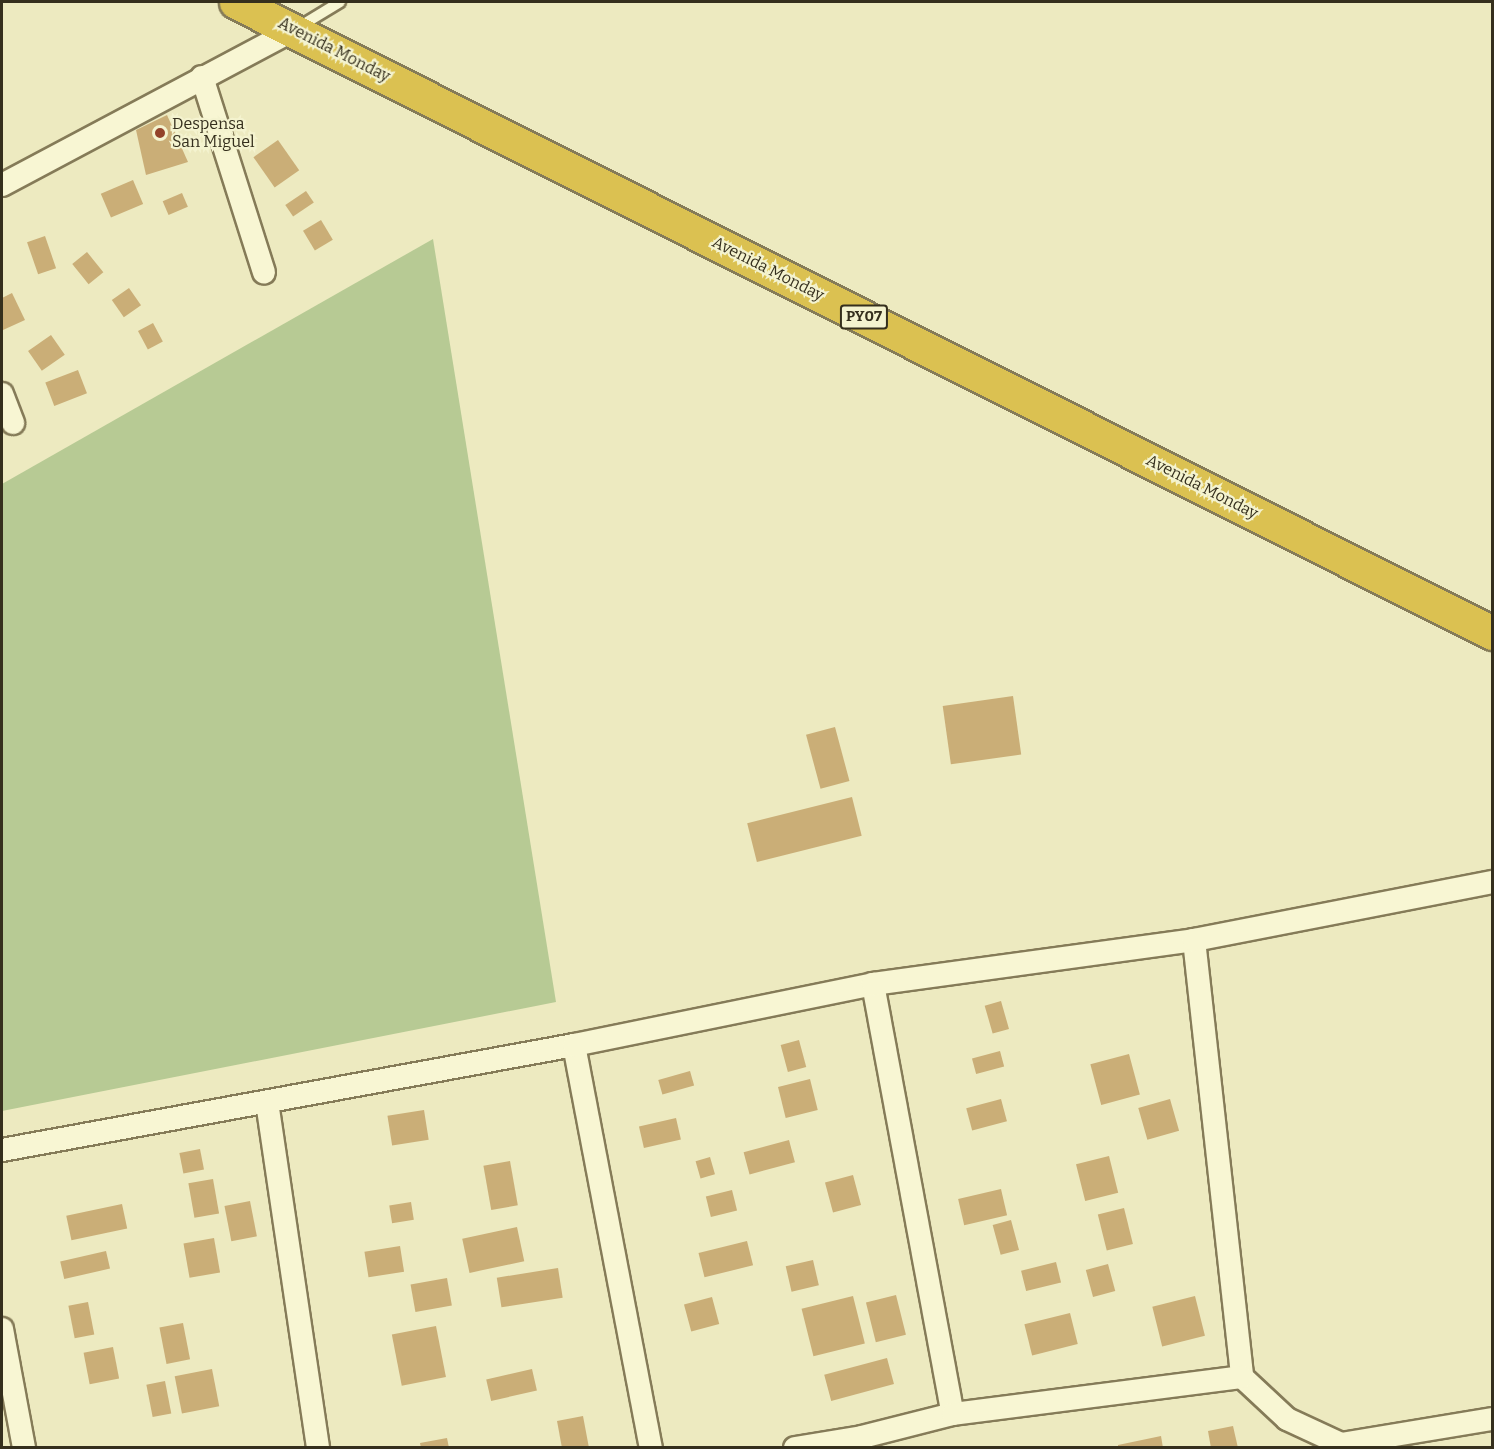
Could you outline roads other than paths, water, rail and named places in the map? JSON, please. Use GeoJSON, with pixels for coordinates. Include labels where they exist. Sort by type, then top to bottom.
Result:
{"type":"FeatureCollection","features":[{"type":"Feature","properties":{"kind":"highway","name":"Avenida Monday"},"geometry":{"type":"LineString","coordinates":[[236,2],[1492,633]]}},
{"type":"Feature","properties":{"kind":"street"},"geometry":{"type":"LineString","coordinates":[[2,185],[294,30]]}},
{"type":"Feature","properties":{"kind":"street"},"geometry":{"type":"LineString","coordinates":[[202,77],[264,272]]}},
{"type":"Feature","properties":{"kind":"street"},"geometry":{"type":"LineString","coordinates":[[2,394],[13,423]]}},
{"type":"Feature","properties":{"kind":"street"},"geometry":{"type":"LineString","coordinates":[[2,1150],[574,1045],[873,984],[1194,940],[1492,882]]}},
{"type":"Feature","properties":{"kind":"street"},"geometry":{"type":"LineString","coordinates":[[1194,940],[1242,1377],[1287,1419],[1341,1444],[1492,1419]]}},
{"type":"Feature","properties":{"kind":"street"},"geometry":{"type":"LineString","coordinates":[[873,984],[953,1414]]}},
{"type":"Feature","properties":{"kind":"street"},"geometry":{"type":"LineString","coordinates":[[574,1045],[651,1448]]}},
{"type":"Feature","properties":{"kind":"street"},"geometry":{"type":"LineString","coordinates":[[267,1102],[318,1448]]}},
{"type":"Feature","properties":{"kind":"street"},"geometry":{"type":"LineString","coordinates":[[2,1329],[24,1448]]}},
{"type":"Feature","properties":{"kind":"street"},"geometry":{"type":"LineString","coordinates":[[795,1448],[863,1442],[953,1414],[1242,1377]]}},
{"type":"Feature","properties":{"kind":"lane"},"geometry":{"type":"LineString","coordinates":[[294,30],[340,2]]}},
{"type":"Feature","properties":{"kind":"place","name":"Despensa San Miguel"},"geometry":{"type":"Point","coordinates":[160,133]}}]}
